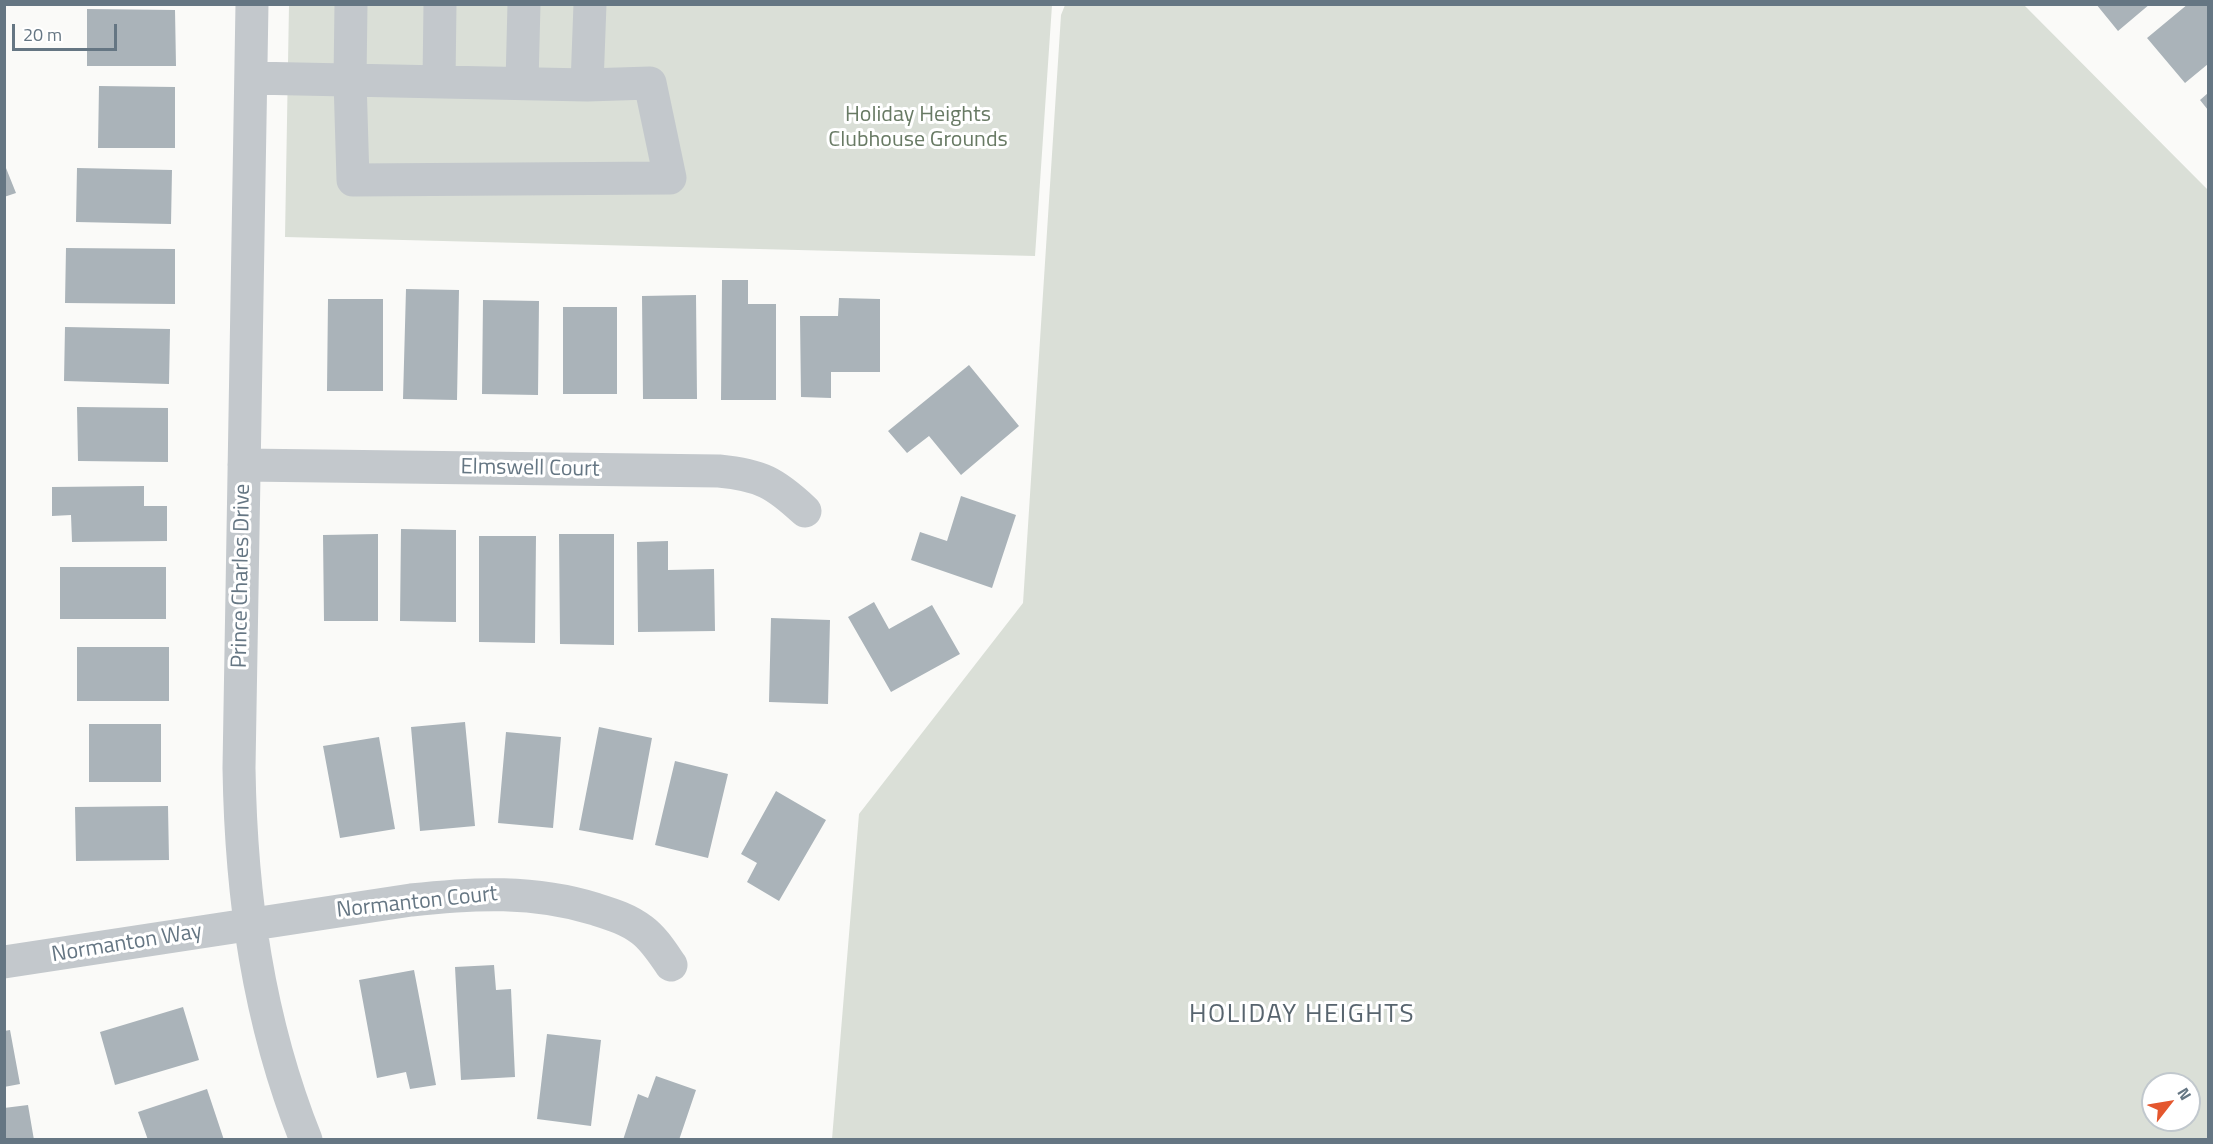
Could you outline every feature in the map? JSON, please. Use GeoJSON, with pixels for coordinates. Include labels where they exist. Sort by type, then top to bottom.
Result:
{"type":"FeatureCollection","features":[{"type":"Feature","properties":{"kind":"street","name":"Prince Charles Drive"},"geometry":{"type":"LineString","coordinates":[[252,4],[239,768],[240,837],[249,925],[256,967],[272,1035],[306,1140]]}},
{"type":"Feature","properties":{"kind":"street"},"geometry":{"type":"LineString","coordinates":[[252,78],[350,80],[439,82],[522,83],[587,85],[650,83],[670,178],[353,180],[350,80],[351,4]]}},
{"type":"Feature","properties":{"kind":"street"},"geometry":{"type":"LineString","coordinates":[[439,82],[440,4]]}},
{"type":"Feature","properties":{"kind":"street"},"geometry":{"type":"LineString","coordinates":[[522,83],[524,4]]}},
{"type":"Feature","properties":{"kind":"street"},"geometry":{"type":"LineString","coordinates":[[587,85],[590,4]]}},
{"type":"Feature","properties":{"kind":"street","name":"Elmswell Court"},"geometry":{"type":"LineString","coordinates":[[244,465],[719,471],[742,473],[765,480],[785,492],[805,511]]}},
{"type":"Feature","properties":{"kind":"street","name":"Normanton Court"},"geometry":{"type":"LineString","coordinates":[[249,925],[459,895],[506,893],[548,897],[616,916],[640,928],[657,945],[671,965]]}},
{"type":"Feature","properties":{"kind":"street","name":"Normanton Way"},"geometry":{"type":"LineString","coordinates":[[4,962],[249,925]]}},
{"type":"Feature","properties":{"kind":"green space","name":"Holiday Heights Clubhouse Grounds"},"geometry":{"type":"Polygon","coordinates":[[[289,5],[1052,5],[1035,256],[285,237],[289,5]]]}},
{"type":"Feature","properties":{"kind":"green space"},"geometry":{"type":"Polygon","coordinates":[[[1065,5],[2024,5],[2208,190],[2208,1139],[832,1139],[859,814],[1023,603],[1061,15],[1065,5]]]}},
{"type":"Feature","properties":{"kind":"building"},"geometry":{"type":"Polygon","coordinates":[[[2096,4],[2150,4],[2118,31],[2096,4]]]}},
{"type":"Feature","properties":{"kind":"building"},"geometry":{"type":"Polygon","coordinates":[[[2188,4],[2208,4],[2208,64],[2185,83],[2147,38],[2188,4]]]}},
{"type":"Feature","properties":{"kind":"building"},"geometry":{"type":"Polygon","coordinates":[[[87,9],[175,10],[176,66],[87,66],[87,9]]]}},
{"type":"Feature","properties":{"kind":"building"},"geometry":{"type":"Polygon","coordinates":[[[99,86],[175,87],[175,148],[98,148],[99,86]]]}},
{"type":"Feature","properties":{"kind":"building"},"geometry":{"type":"Polygon","coordinates":[[[2208,93],[2208,110],[2200,100],[2208,93]]]}},
{"type":"Feature","properties":{"kind":"building"},"geometry":{"type":"Polygon","coordinates":[[[4,163],[16,193],[4,197],[4,163]]]}},
{"type":"Feature","properties":{"kind":"building"},"geometry":{"type":"Polygon","coordinates":[[[77,168],[172,170],[171,224],[76,222],[77,168]]]}},
{"type":"Feature","properties":{"kind":"building"},"geometry":{"type":"Polygon","coordinates":[[[66,248],[175,249],[175,304],[65,303],[66,248]]]}},
{"type":"Feature","properties":{"kind":"building"},"geometry":{"type":"Polygon","coordinates":[[[722,280],[748,280],[748,304],[776,304],[776,400],[721,400],[722,280]]]}},
{"type":"Feature","properties":{"kind":"building"},"geometry":{"type":"Polygon","coordinates":[[[406,289],[459,290],[457,400],[403,399],[406,289]]]}},
{"type":"Feature","properties":{"kind":"building"},"geometry":{"type":"Polygon","coordinates":[[[696,295],[697,399],[643,399],[642,296],[696,295]]]}},
{"type":"Feature","properties":{"kind":"building"},"geometry":{"type":"Polygon","coordinates":[[[839,298],[880,299],[880,372],[831,372],[831,398],[801,397],[800,316],[838,316],[839,298]]]}},
{"type":"Feature","properties":{"kind":"building"},"geometry":{"type":"Polygon","coordinates":[[[328,299],[383,299],[383,391],[327,391],[328,299]]]}},
{"type":"Feature","properties":{"kind":"building"},"geometry":{"type":"Polygon","coordinates":[[[483,300],[539,301],[538,395],[482,394],[483,300]]]}},
{"type":"Feature","properties":{"kind":"building"},"geometry":{"type":"Polygon","coordinates":[[[563,307],[617,307],[617,394],[563,394],[563,307]]]}},
{"type":"Feature","properties":{"kind":"building"},"geometry":{"type":"Polygon","coordinates":[[[65,327],[170,329],[169,384],[64,381],[65,327]]]}},
{"type":"Feature","properties":{"kind":"building"},"geometry":{"type":"Polygon","coordinates":[[[969,365],[1019,426],[961,475],[929,436],[907,453],[888,431],[969,365]]]}},
{"type":"Feature","properties":{"kind":"building"},"geometry":{"type":"Polygon","coordinates":[[[77,407],[168,408],[168,462],[78,461],[77,407]]]}},
{"type":"Feature","properties":{"kind":"building"},"geometry":{"type":"Polygon","coordinates":[[[144,486],[144,506],[167,506],[167,541],[72,542],[71,515],[52,516],[52,487],[144,486]]]}},
{"type":"Feature","properties":{"kind":"building"},"geometry":{"type":"Polygon","coordinates":[[[961,496],[1016,515],[992,588],[911,560],[920,532],[947,541],[961,496]]]}},
{"type":"Feature","properties":{"kind":"building"},"geometry":{"type":"Polygon","coordinates":[[[401,529],[456,530],[456,622],[400,621],[401,529]]]}},
{"type":"Feature","properties":{"kind":"building"},"geometry":{"type":"Polygon","coordinates":[[[378,534],[378,621],[324,621],[323,535],[378,534]]]}},
{"type":"Feature","properties":{"kind":"building"},"geometry":{"type":"Polygon","coordinates":[[[559,534],[614,534],[614,645],[560,644],[559,534]]]}},
{"type":"Feature","properties":{"kind":"building"},"geometry":{"type":"Polygon","coordinates":[[[479,536],[536,536],[535,643],[479,642],[479,536]]]}},
{"type":"Feature","properties":{"kind":"building"},"geometry":{"type":"Polygon","coordinates":[[[668,541],[668,570],[714,569],[715,631],[638,632],[637,542],[668,541]]]}},
{"type":"Feature","properties":{"kind":"building"},"geometry":{"type":"Polygon","coordinates":[[[60,567],[166,567],[166,619],[60,619],[60,567]]]}},
{"type":"Feature","properties":{"kind":"building"},"geometry":{"type":"Polygon","coordinates":[[[874,602],[889,629],[932,605],[960,654],[891,692],[848,617],[874,602]]]}},
{"type":"Feature","properties":{"kind":"building"},"geometry":{"type":"Polygon","coordinates":[[[771,618],[830,620],[828,704],[769,702],[771,618]]]}},
{"type":"Feature","properties":{"kind":"building"},"geometry":{"type":"Polygon","coordinates":[[[77,647],[169,647],[169,701],[77,701],[77,647]]]}},
{"type":"Feature","properties":{"kind":"building"},"geometry":{"type":"Polygon","coordinates":[[[465,722],[475,826],[420,831],[411,727],[465,722]]]}},
{"type":"Feature","properties":{"kind":"building"},"geometry":{"type":"Polygon","coordinates":[[[89,724],[161,724],[161,782],[89,782],[89,724]]]}},
{"type":"Feature","properties":{"kind":"building"},"geometry":{"type":"Polygon","coordinates":[[[599,727],[652,738],[633,840],[579,830],[599,727]]]}},
{"type":"Feature","properties":{"kind":"building"},"geometry":{"type":"Polygon","coordinates":[[[506,732],[561,737],[553,828],[498,823],[506,732]]]}},
{"type":"Feature","properties":{"kind":"building"},"geometry":{"type":"Polygon","coordinates":[[[379,737],[395,829],[340,838],[323,746],[379,737]]]}},
{"type":"Feature","properties":{"kind":"building"},"geometry":{"type":"Polygon","coordinates":[[[675,761],[728,774],[708,858],[655,845],[675,761]]]}},
{"type":"Feature","properties":{"kind":"building"},"geometry":{"type":"Polygon","coordinates":[[[776,791],[826,820],[779,901],[747,882],[757,863],[741,854],[776,791]]]}},
{"type":"Feature","properties":{"kind":"building"},"geometry":{"type":"Polygon","coordinates":[[[168,806],[169,860],[76,861],[75,807],[168,806]]]}},
{"type":"Feature","properties":{"kind":"building"},"geometry":{"type":"Polygon","coordinates":[[[494,965],[496,990],[511,989],[515,1077],[461,1080],[455,967],[494,965]]]}},
{"type":"Feature","properties":{"kind":"building"},"geometry":{"type":"Polygon","coordinates":[[[414,970],[436,1085],[410,1089],[406,1072],[377,1078],[359,980],[414,970]]]}},
{"type":"Feature","properties":{"kind":"building"},"geometry":{"type":"Polygon","coordinates":[[[183,1007],[199,1060],[115,1085],[100,1032],[183,1007]]]}},
{"type":"Feature","properties":{"kind":"building"},"geometry":{"type":"Polygon","coordinates":[[[10,1030],[20,1084],[4,1087],[4,1031],[10,1030]]]}},
{"type":"Feature","properties":{"kind":"building"},"geometry":{"type":"Polygon","coordinates":[[[547,1034],[601,1040],[591,1126],[537,1119],[547,1034]]]}},
{"type":"Feature","properties":{"kind":"building"},"geometry":{"type":"Polygon","coordinates":[[[656,1076],[696,1090],[679,1140],[623,1140],[638,1094],[648,1098],[656,1076]]]}},
{"type":"Feature","properties":{"kind":"building"},"geometry":{"type":"Polygon","coordinates":[[[207,1089],[224,1140],[148,1140],[138,1112],[207,1089]]]}},
{"type":"Feature","properties":{"kind":"building"},"geometry":{"type":"Polygon","coordinates":[[[28,1105],[34,1140],[4,1140],[4,1108],[28,1105]]]}},
{"type":"Feature","properties":{"kind":"district","name":"HOLIDAY HEIGHTS"},"geometry":{"type":"Point","coordinates":[1302,1016]}}]}
